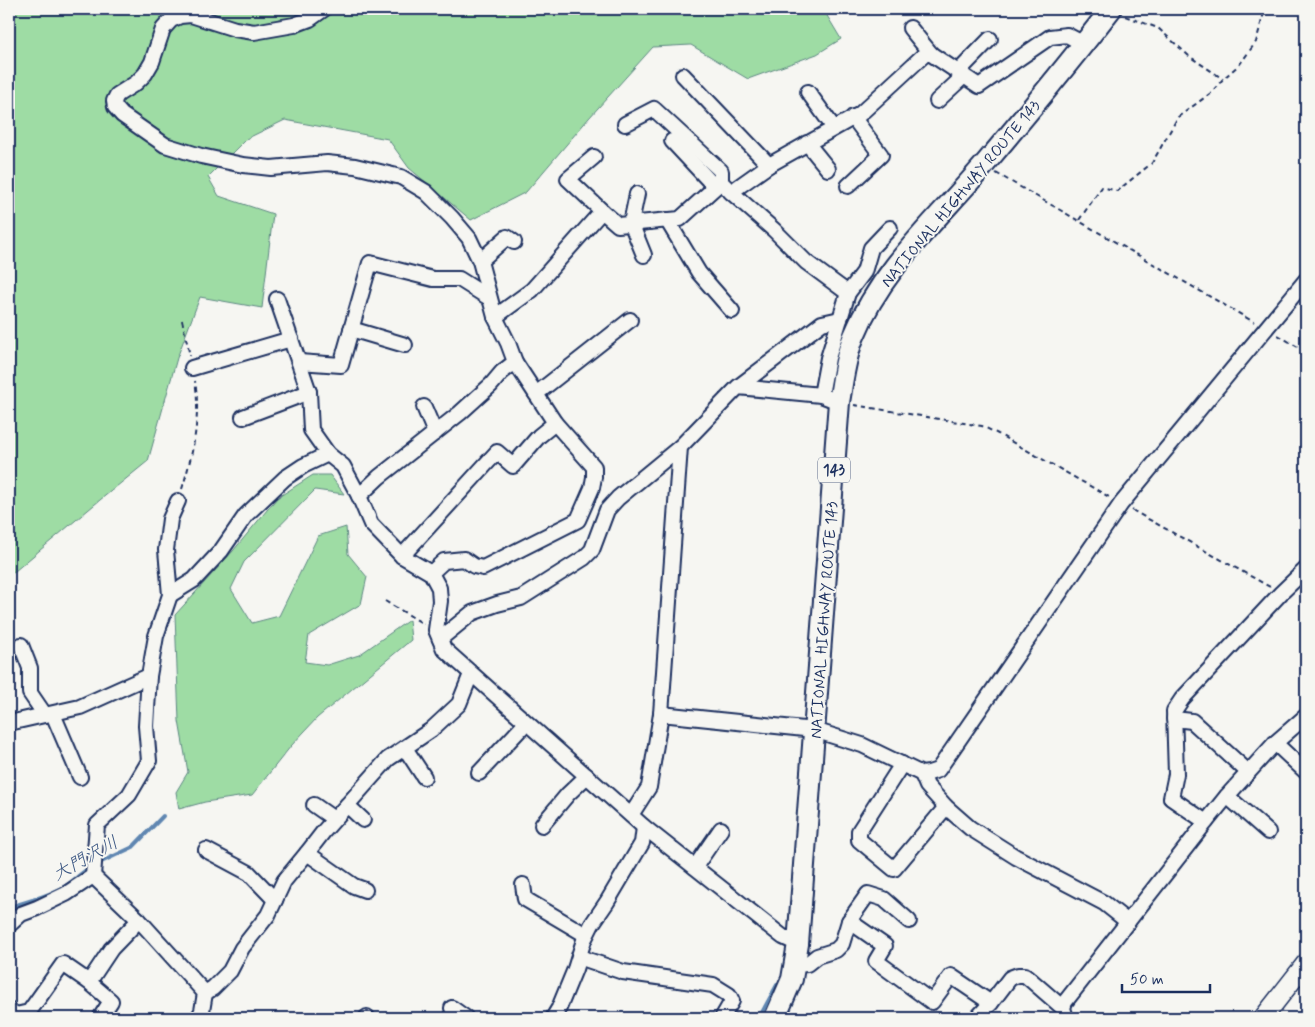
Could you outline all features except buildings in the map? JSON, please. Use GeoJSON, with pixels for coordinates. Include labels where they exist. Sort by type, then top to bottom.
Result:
{"type":"FeatureCollection","features":[{"type":"Feature","properties":{"kind":"highway","name":"NATIONAL HIGHWAY ROUTE 143"},"geometry":{"type":"LineString","coordinates":[[775,1018],[787,993],[795,965],[798,944],[814,730],[830,399],[846,361],[853,337],[874,296],[888,276],[983,166],[1110,10]]}},
{"type":"Feature","properties":{"kind":"main road"},"geometry":{"type":"LineString","coordinates":[[1263,1018],[1306,964]]}},
{"type":"Feature","properties":{"kind":"street"},"geometry":{"type":"LineString","coordinates":[[324,9],[310,19],[294,25],[254,32],[235,29],[191,15],[180,16],[171,20],[163,29],[152,62],[145,74],[136,83],[117,95],[114,101],[115,107],[122,115],[165,145],[201,156],[243,165],[271,168],[327,163],[356,166],[401,177],[426,192],[469,238],[480,261],[495,317],[515,362],[555,423],[594,467],[594,477],[592,488],[578,520],[483,568],[474,566],[464,559],[444,562],[431,573]]}},
{"type":"Feature","properties":{"kind":"street"},"geometry":{"type":"LineString","coordinates":[[910,28],[931,54],[979,86],[1050,36],[1067,35],[1084,44]]}},
{"type":"Feature","properties":{"kind":"street"},"geometry":{"type":"LineString","coordinates":[[936,101],[990,39]]}},
{"type":"Feature","properties":{"kind":"street"},"geometry":{"type":"LineString","coordinates":[[731,192],[769,165],[860,114],[925,54],[931,54]]}},
{"type":"Feature","properties":{"kind":"street"},"geometry":{"type":"LineString","coordinates":[[683,75],[769,165]]}},
{"type":"Feature","properties":{"kind":"street"},"geometry":{"type":"LineString","coordinates":[[808,92],[834,128]]}},
{"type":"Feature","properties":{"kind":"street"},"geometry":{"type":"LineString","coordinates":[[594,157],[568,179],[618,225],[680,219],[718,184],[721,171],[654,109],[625,124]]}},
{"type":"Feature","properties":{"kind":"street"},"geometry":{"type":"LineString","coordinates":[[848,186],[881,155],[853,117]]}},
{"type":"Feature","properties":{"kind":"street"},"geometry":{"type":"LineString","coordinates":[[672,141],[718,184],[731,192],[774,230],[806,262],[848,292]]}},
{"type":"Feature","properties":{"kind":"street"},"geometry":{"type":"LineString","coordinates":[[806,143],[828,169]]}},
{"type":"Feature","properties":{"kind":"street"},"geometry":{"type":"LineString","coordinates":[[637,194],[631,224],[644,255]]}},
{"type":"Feature","properties":{"kind":"street"},"geometry":{"type":"LineString","coordinates":[[495,317],[532,290],[602,211]]}},
{"type":"Feature","properties":{"kind":"street"},"geometry":{"type":"LineString","coordinates":[[667,220],[699,273],[732,311]]}},
{"type":"Feature","properties":{"kind":"street"},"geometry":{"type":"LineString","coordinates":[[738,387],[830,399],[828,358],[848,292],[864,272],[871,248],[890,228]]}},
{"type":"Feature","properties":{"kind":"street"},"geometry":{"type":"LineString","coordinates":[[480,261],[507,237],[514,242]]}},
{"type":"Feature","properties":{"kind":"street"},"geometry":{"type":"LineString","coordinates":[[298,362],[341,365],[370,263],[434,280],[459,279],[489,298]]}},
{"type":"Feature","properties":{"kind":"street"},"geometry":{"type":"LineString","coordinates":[[661,714],[814,730],[862,745],[922,774],[938,770],[1121,504],[1306,280]]}},
{"type":"Feature","properties":{"kind":"street"},"geometry":{"type":"LineString","coordinates":[[277,299],[309,392],[311,430],[328,454],[343,466],[371,524],[402,556],[431,573],[439,588],[438,635],[444,649],[644,827],[783,937],[798,944]]}},
{"type":"Feature","properties":{"kind":"street"},"geometry":{"type":"LineString","coordinates":[[438,635],[472,613],[496,604],[521,598],[584,558],[592,550],[607,510],[618,498],[680,447],[738,387],[822,322],[840,319]]}},
{"type":"Feature","properties":{"kind":"street"},"geometry":{"type":"LineString","coordinates":[[536,394],[630,320]]}},
{"type":"Feature","properties":{"kind":"street"},"geometry":{"type":"LineString","coordinates":[[351,330],[405,345]]}},
{"type":"Feature","properties":{"kind":"street"},"geometry":{"type":"LineString","coordinates":[[192,368],[291,339]]}},
{"type":"Feature","properties":{"kind":"street"},"geometry":{"type":"LineString","coordinates":[[359,496],[379,477],[460,413],[491,385],[502,372],[515,362]]}},
{"type":"Feature","properties":{"kind":"street"},"geometry":{"type":"LineString","coordinates":[[243,418],[309,392]]}},
{"type":"Feature","properties":{"kind":"street"},"geometry":{"type":"LineString","coordinates":[[424,407],[435,433]]}},
{"type":"Feature","properties":{"kind":"street"},"geometry":{"type":"LineString","coordinates":[[402,556],[496,452],[513,466],[539,436],[555,423]]}},
{"type":"Feature","properties":{"kind":"street"},"geometry":{"type":"LineString","coordinates":[[631,815],[649,787],[661,714],[680,447]]}},
{"type":"Feature","properties":{"kind":"street"},"geometry":{"type":"LineString","coordinates":[[170,594],[194,580],[221,551],[246,515],[285,478],[303,466],[328,454]]}},
{"type":"Feature","properties":{"kind":"street"},"geometry":{"type":"LineString","coordinates":[[93,876],[98,825],[129,795],[149,761],[146,726],[149,676],[156,636],[170,594],[166,550],[170,519],[178,501]]}},
{"type":"Feature","properties":{"kind":"street"},"geometry":{"type":"LineString","coordinates":[[578,520],[598,534]]}},
{"type":"Feature","properties":{"kind":"street"},"geometry":{"type":"LineString","coordinates":[[1206,822],[1171,798],[1176,774],[1174,711],[1182,699],[1281,593],[1306,569]]}},
{"type":"Feature","properties":{"kind":"street"},"geometry":{"type":"LineString","coordinates":[[21,645],[30,668],[30,694],[49,714],[80,777]]}},
{"type":"Feature","properties":{"kind":"street"},"geometry":{"type":"LineString","coordinates":[[205,993],[213,988],[230,971],[242,948],[268,915],[284,881],[334,819],[388,759],[431,730],[459,704],[471,674]]}},
{"type":"Feature","properties":{"kind":"street"},"geometry":{"type":"LineString","coordinates":[[9,724],[80,707],[149,676]]}},
{"type":"Feature","properties":{"kind":"street"},"geometry":{"type":"LineString","coordinates":[[1065,1013],[1065,1002],[1227,796],[1275,743],[1306,716]]}},
{"type":"Feature","properties":{"kind":"street"},"geometry":{"type":"LineString","coordinates":[[1174,719],[1192,721],[1248,772]]}},
{"type":"Feature","properties":{"kind":"street"},"geometry":{"type":"LineString","coordinates":[[479,773],[526,723]]}},
{"type":"Feature","properties":{"kind":"street"},"geometry":{"type":"LineString","coordinates":[[1275,743],[1306,772]]}},
{"type":"Feature","properties":{"kind":"street"},"geometry":{"type":"LineString","coordinates":[[405,748],[424,777]]}},
{"type":"Feature","properties":{"kind":"street"},"geometry":{"type":"LineString","coordinates":[[902,764],[859,831],[859,840],[894,869],[946,807]]}},
{"type":"Feature","properties":{"kind":"street"},"geometry":{"type":"LineString","coordinates":[[922,774],[927,786],[946,807],[970,828],[1016,856],[1104,903],[1128,922]]}},
{"type":"Feature","properties":{"kind":"street"},"geometry":{"type":"LineString","coordinates":[[542,825],[568,794],[587,776]]}},
{"type":"Feature","properties":{"kind":"street"},"geometry":{"type":"LineString","coordinates":[[1227,796],[1268,832]]}},
{"type":"Feature","properties":{"kind":"street"},"geometry":{"type":"LineString","coordinates":[[314,805],[334,819]]}},
{"type":"Feature","properties":{"kind":"street"},"geometry":{"type":"LineString","coordinates":[[347,805],[363,820]]}},
{"type":"Feature","properties":{"kind":"street"},"geometry":{"type":"LineString","coordinates":[[553,1018],[559,1008],[586,935],[642,843],[644,827]]}},
{"type":"Feature","properties":{"kind":"street"},"geometry":{"type":"LineString","coordinates":[[695,868],[721,828]]}},
{"type":"Feature","properties":{"kind":"street"},"geometry":{"type":"LineString","coordinates":[[206,850],[249,873],[275,900]]}},
{"type":"Feature","properties":{"kind":"street"},"geometry":{"type":"LineString","coordinates":[[307,853],[354,886],[365,890]]}},
{"type":"Feature","properties":{"kind":"street"},"geometry":{"type":"LineString","coordinates":[[93,876],[140,920],[205,993],[204,1016]]}},
{"type":"Feature","properties":{"kind":"street"},"geometry":{"type":"LineString","coordinates":[[9,925],[21,914],[66,894],[93,876]]}},
{"type":"Feature","properties":{"kind":"street"},"geometry":{"type":"LineString","coordinates":[[523,885],[525,899],[586,935]]}},
{"type":"Feature","properties":{"kind":"street"},"geometry":{"type":"LineString","coordinates":[[795,965],[807,964],[816,956],[836,950],[842,944],[849,921],[868,894],[884,899],[909,921]]}},
{"type":"Feature","properties":{"kind":"street"},"geometry":{"type":"LineString","coordinates":[[89,982],[111,949],[140,920]]}},
{"type":"Feature","properties":{"kind":"street"},"geometry":{"type":"LineString","coordinates":[[849,921],[885,946],[876,962],[932,1002],[951,976],[991,1003]]}},
{"type":"Feature","properties":{"kind":"street"},"geometry":{"type":"LineString","coordinates":[[578,957],[623,972],[713,985],[729,995],[732,1000],[722,1018]]}},
{"type":"Feature","properties":{"kind":"street"},"geometry":{"type":"LineString","coordinates":[[9,1010],[16,1015],[29,1012],[63,964],[112,1001],[100,1018]]}},
{"type":"Feature","properties":{"kind":"street"},"geometry":{"type":"LineString","coordinates":[[977,1018],[1010,978],[1018,975],[1025,975],[1065,1013]]}},
{"type":"Feature","properties":{"kind":"street"},"geometry":{"type":"LineString","coordinates":[[452,1008],[466,1018]]}},
{"type":"Feature","properties":{"kind":"path"},"geometry":{"type":"LineString","coordinates":[[1079,220],[1102,187],[1117,191],[1152,163],[1178,117],[1211,94],[1240,64],[1256,42],[1265,9]]}},
{"type":"Feature","properties":{"kind":"path"},"geometry":{"type":"LineString","coordinates":[[1110,10],[1158,28],[1189,56],[1223,80]]}},
{"type":"Feature","properties":{"kind":"path"},"geometry":{"type":"LineString","coordinates":[[983,166],[1306,352]]}},
{"type":"Feature","properties":{"kind":"path"},"geometry":{"type":"LineString","coordinates":[[830,399],[982,426],[1281,593]]}},
{"type":"Feature","properties":{"kind":"path"},"geometry":{"type":"LineString","coordinates":[[178,501],[187,475],[196,436]]}},
{"type":"Feature","properties":{"kind":"path"},"geometry":{"type":"LineString","coordinates":[[385,601],[438,635]]}},
{"type":"Feature","properties":{"kind":"green space"},"geometry":{"type":"Polygon","coordinates":[[[9,9],[823,9],[841,39],[817,54],[748,79],[691,45],[653,47],[526,192],[471,220],[409,168],[388,139],[285,120],[246,139],[208,177],[219,196],[273,214],[262,308],[200,297],[177,358],[148,461],[9,576],[9,9]]]}},
{"type":"Feature","properties":{"kind":"green space"},"geometry":{"type":"Polygon","coordinates":[[[313,475],[330,475],[344,494],[315,490],[244,562],[231,589],[252,623],[279,616],[318,536],[346,527],[348,554],[367,577],[361,604],[309,635],[305,662],[327,665],[359,655],[409,620],[411,640],[317,718],[291,746],[252,795],[205,802],[179,809],[176,792],[188,772],[179,721],[175,615],[233,551],[277,498],[313,475]]]}},
{"type":"Feature","properties":{"kind":"waterway","name":"大門沢川"},"geometry":{"type":"LineString","coordinates":[[97,864],[133,847],[163,816]]}},
{"type":"Feature","properties":{"kind":"waterway","name":"大門沢川"},"geometry":{"type":"LineString","coordinates":[[9,907],[56,891],[66,886],[91,867]]}},
{"type":"Feature","properties":{"kind":"waterway"},"geometry":{"type":"LineString","coordinates":[[759,1018],[777,985]]}}]}
